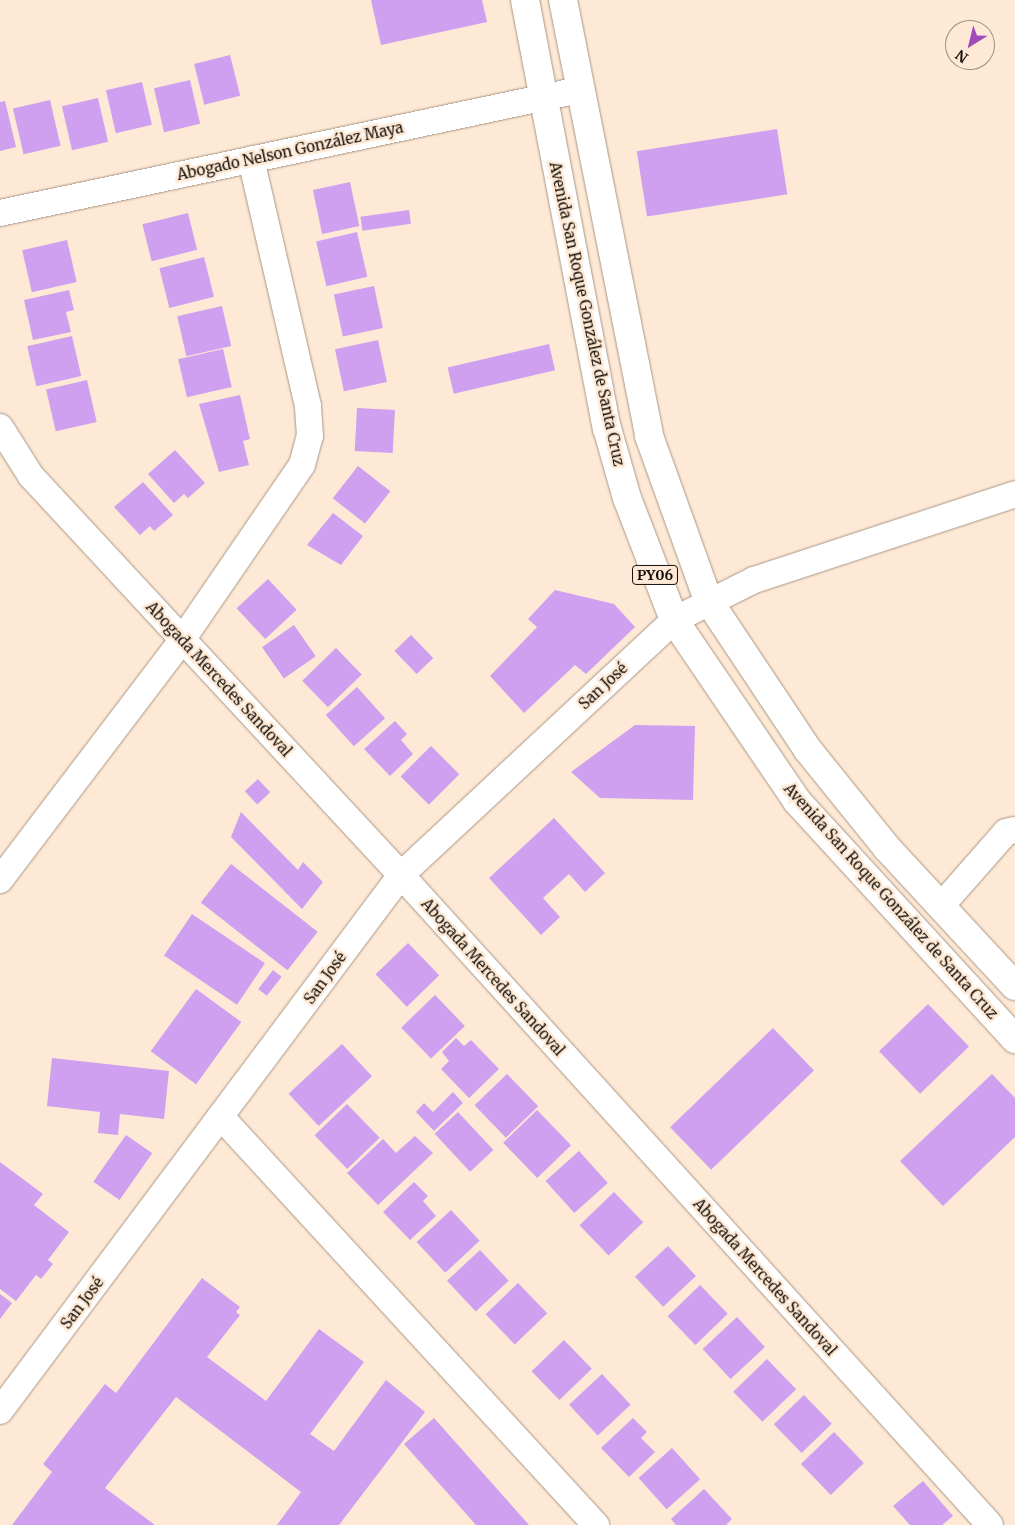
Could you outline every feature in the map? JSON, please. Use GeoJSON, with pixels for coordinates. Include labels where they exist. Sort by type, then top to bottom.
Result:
{"type":"FeatureCollection","features":[{"type":"Feature","properties":{"kind":"highway","name":"Avenida San Roque González de Santa Cruz"},"geometry":{"type":"LineString","coordinates":[[525,0],[542,97],[608,428],[627,498],[674,620],[797,801],[1015,1039]]}},
{"type":"Feature","properties":{"kind":"highway","name":"PY06"},"geometry":{"type":"LineString","coordinates":[[563,0],[579,90],[649,436],[708,600],[808,750],[941,906],[1015,986]]}},
{"type":"Feature","properties":{"kind":"street","name":"Abogado Nelson González Maya"},"geometry":{"type":"LineString","coordinates":[[0,213],[579,90]]}},
{"type":"Feature","properties":{"kind":"street"},"geometry":{"type":"LineString","coordinates":[[0,880],[182,640],[285,495],[302,465],[310,436],[308,406],[251,159]]}},
{"type":"Feature","properties":{"kind":"street","name":"Abogada Mercedes Sandoval"},"geometry":{"type":"LineString","coordinates":[[0,427],[30,476],[401,875],[990,1525]]}},
{"type":"Feature","properties":{"kind":"street","name":"San José"},"geometry":{"type":"LineString","coordinates":[[0,1411],[222,1118],[401,875],[674,620],[708,600],[1015,494]]}},
{"type":"Feature","properties":{"kind":"street"},"geometry":{"type":"LineString","coordinates":[[941,906],[1006,832],[1015,830]]}},
{"type":"Feature","properties":{"kind":"street"},"geometry":{"type":"LineString","coordinates":[[222,1118],[596,1525]]}},
{"type":"Feature","properties":{"kind":"building"},"geometry":{"type":"Polygon","coordinates":[[[371,0],[482,0],[487,22],[381,45],[371,0]]]}},
{"type":"Feature","properties":{"kind":"building"},"geometry":{"type":"Polygon","coordinates":[[[230,55],[240,96],[204,105],[194,64],[230,55]]]}},
{"type":"Feature","properties":{"kind":"building"},"geometry":{"type":"Polygon","coordinates":[[[190,80],[200,124],[164,132],[154,88],[190,80]]]}},
{"type":"Feature","properties":{"kind":"building"},"geometry":{"type":"Polygon","coordinates":[[[142,82],[152,125],[116,133],[106,90],[142,82]]]}},
{"type":"Feature","properties":{"kind":"building"},"geometry":{"type":"Polygon","coordinates":[[[98,98],[108,142],[72,150],[62,106],[98,98]]]}},
{"type":"Feature","properties":{"kind":"building"},"geometry":{"type":"Polygon","coordinates":[[[50,100],[61,146],[24,154],[13,109],[50,100]]]}},
{"type":"Feature","properties":{"kind":"building"},"geometry":{"type":"Polygon","coordinates":[[[5,101],[16,147],[0,151],[0,102],[5,101]]]}},
{"type":"Feature","properties":{"kind":"building"},"geometry":{"type":"Polygon","coordinates":[[[777,129],[787,194],[647,216],[637,151],[777,129]]]}},
{"type":"Feature","properties":{"kind":"building"},"geometry":{"type":"Polygon","coordinates":[[[350,182],[359,226],[322,234],[313,190],[350,182]]]}},
{"type":"Feature","properties":{"kind":"building"},"geometry":{"type":"Polygon","coordinates":[[[409,210],[411,224],[362,231],[360,217],[409,210]]]}},
{"type":"Feature","properties":{"kind":"building"},"geometry":{"type":"Polygon","coordinates":[[[188,213],[197,250],[152,261],[142,224],[188,213]]]}},
{"type":"Feature","properties":{"kind":"building"},"geometry":{"type":"Polygon","coordinates":[[[357,232],[367,277],[326,286],[316,241],[357,232]]]}},
{"type":"Feature","properties":{"kind":"building"},"geometry":{"type":"Polygon","coordinates":[[[67,240],[77,282],[32,292],[22,250],[67,240]]]}},
{"type":"Feature","properties":{"kind":"building"},"geometry":{"type":"Polygon","coordinates":[[[204,257],[214,297],[169,308],[159,268],[204,257]]]}},
{"type":"Feature","properties":{"kind":"building"},"geometry":{"type":"Polygon","coordinates":[[[374,286],[383,328],[343,337],[334,295],[374,286]]]}},
{"type":"Feature","properties":{"kind":"building"},"geometry":{"type":"Polygon","coordinates":[[[69,290],[74,310],[66,312],[71,332],[33,340],[24,300],[69,290]]]}},
{"type":"Feature","properties":{"kind":"building"},"geometry":{"type":"Polygon","coordinates":[[[222,306],[231,346],[186,356],[177,316],[222,306]]]}},
{"type":"Feature","properties":{"kind":"building"},"geometry":{"type":"Polygon","coordinates":[[[72,336],[81,376],[36,386],[27,346],[72,336]]]}},
{"type":"Feature","properties":{"kind":"building"},"geometry":{"type":"Polygon","coordinates":[[[378,340],[387,382],[344,391],[335,349],[378,340]]]}},
{"type":"Feature","properties":{"kind":"building"},"geometry":{"type":"Polygon","coordinates":[[[549,344],[555,370],[454,394],[448,367],[549,344]]]}},
{"type":"Feature","properties":{"kind":"building"},"geometry":{"type":"Polygon","coordinates":[[[223,349],[232,387],[187,397],[178,359],[223,349]]]}},
{"type":"Feature","properties":{"kind":"building"},"geometry":{"type":"Polygon","coordinates":[[[87,380],[97,422],[56,431],[46,389],[87,380]]]}},
{"type":"Feature","properties":{"kind":"building"},"geometry":{"type":"Polygon","coordinates":[[[240,395],[250,439],[243,441],[249,465],[219,472],[199,404],[240,395]]]}},
{"type":"Feature","properties":{"kind":"building"},"geometry":{"type":"Polygon","coordinates":[[[357,408],[395,410],[393,453],[355,451],[357,408]]]}},
{"type":"Feature","properties":{"kind":"building"},"geometry":{"type":"Polygon","coordinates":[[[175,450],[205,483],[188,498],[184,494],[174,503],[148,474],[175,450]]]}},
{"type":"Feature","properties":{"kind":"building"},"geometry":{"type":"Polygon","coordinates":[[[358,466],[390,491],[365,524],[333,498],[358,466]]]}},
{"type":"Feature","properties":{"kind":"building"},"geometry":{"type":"Polygon","coordinates":[[[143,482],[173,515],[154,531],[150,526],[140,535],[114,507],[143,482]]]}},
{"type":"Feature","properties":{"kind":"building"},"geometry":{"type":"Polygon","coordinates":[[[333,513],[363,536],[341,565],[307,545],[333,513]]]}},
{"type":"Feature","properties":{"kind":"building"},"geometry":{"type":"Polygon","coordinates":[[[268,579],[297,610],[265,639],[237,608],[268,579]]]}},
{"type":"Feature","properties":{"kind":"building"},"geometry":{"type":"Polygon","coordinates":[[[555,590],[614,604],[635,627],[586,674],[575,665],[524,713],[490,676],[537,627],[528,619],[555,590]]]}},
{"type":"Feature","properties":{"kind":"building"},"geometry":{"type":"Polygon","coordinates":[[[294,625],[316,656],[284,678],[262,647],[294,625]]]}},
{"type":"Feature","properties":{"kind":"building"},"geometry":{"type":"Polygon","coordinates":[[[411,635],[433,658],[417,674],[394,651],[411,635]]]}},
{"type":"Feature","properties":{"kind":"building"},"geometry":{"type":"Polygon","coordinates":[[[336,648],[362,675],[328,707],[302,681],[336,648]]]}},
{"type":"Feature","properties":{"kind":"building"},"geometry":{"type":"Polygon","coordinates":[[[357,687],[385,718],[354,746],[326,715],[357,687]]]}},
{"type":"Feature","properties":{"kind":"building"},"geometry":{"type":"Polygon","coordinates":[[[395,721],[407,734],[401,740],[413,754],[390,776],[364,749],[395,721]]]}},
{"type":"Feature","properties":{"kind":"building"},"geometry":{"type":"Polygon","coordinates":[[[635,725],[695,726],[693,800],[600,798],[571,772],[635,725]]]}},
{"type":"Feature","properties":{"kind":"building"},"geometry":{"type":"Polygon","coordinates":[[[431,746],[459,774],[429,805],[401,776],[431,746]]]}},
{"type":"Feature","properties":{"kind":"building"},"geometry":{"type":"Polygon","coordinates":[[[258,779],[270,792],[257,804],[245,791],[258,779]]]}},
{"type":"Feature","properties":{"kind":"building"},"geometry":{"type":"Polygon","coordinates":[[[241,812],[298,870],[303,862],[323,882],[302,909],[231,837],[241,812]]]}},
{"type":"Feature","properties":{"kind":"building"},"geometry":{"type":"Polygon","coordinates":[[[554,818],[605,873],[585,892],[569,874],[543,898],[560,917],[541,935],[489,878],[554,818]]]}},
{"type":"Feature","properties":{"kind":"building"},"geometry":{"type":"Polygon","coordinates":[[[231,864],[318,932],[288,970],[201,903],[231,864]]]}},
{"type":"Feature","properties":{"kind":"building"},"geometry":{"type":"Polygon","coordinates":[[[192,914],[265,963],[237,1005],[164,955],[192,914]]]}},
{"type":"Feature","properties":{"kind":"building"},"geometry":{"type":"Polygon","coordinates":[[[408,943],[439,975],[407,1007],[376,974],[408,943]]]}},
{"type":"Feature","properties":{"kind":"building"},"geometry":{"type":"Polygon","coordinates":[[[273,970],[282,977],[267,996],[258,989],[273,970]]]}},
{"type":"Feature","properties":{"kind":"building"},"geometry":{"type":"Polygon","coordinates":[[[196,989],[241,1022],[196,1084],[151,1051],[196,989]]]}},
{"type":"Feature","properties":{"kind":"building"},"geometry":{"type":"Polygon","coordinates":[[[435,995],[465,1026],[431,1059],[401,1028],[435,995]]]}},
{"type":"Feature","properties":{"kind":"building"},"geometry":{"type":"Polygon","coordinates":[[[928,1004],[969,1046],[920,1094],[879,1051],[928,1004]]]}},
{"type":"Feature","properties":{"kind":"building"},"geometry":{"type":"Polygon","coordinates":[[[773,1028],[814,1070],[711,1170],[670,1127],[773,1028]]]}},
{"type":"Feature","properties":{"kind":"building"},"geometry":{"type":"Polygon","coordinates":[[[456,1038],[464,1046],[471,1040],[499,1069],[469,1098],[441,1069],[449,1061],[442,1052],[456,1038]]]}},
{"type":"Feature","properties":{"kind":"building"},"geometry":{"type":"Polygon","coordinates":[[[342,1044],[372,1076],[319,1126],[289,1094],[342,1044]]]}},
{"type":"Feature","properties":{"kind":"building"},"geometry":{"type":"Polygon","coordinates":[[[52,1058],[169,1071],[164,1119],[120,1114],[118,1135],[98,1133],[100,1112],[47,1106],[52,1058]]]}},
{"type":"Feature","properties":{"kind":"building"},"geometry":{"type":"Polygon","coordinates":[[[507,1074],[538,1106],[506,1138],[475,1105],[507,1074]]]}},
{"type":"Feature","properties":{"kind":"building"},"geometry":{"type":"Polygon","coordinates":[[[992,1074],[1015,1098],[1015,1137],[943,1206],[900,1161],[992,1074]]]}},
{"type":"Feature","properties":{"kind":"building"},"geometry":{"type":"Polygon","coordinates":[[[453,1092],[463,1103],[434,1131],[416,1112],[424,1103],[433,1112],[453,1092]]]}},
{"type":"Feature","properties":{"kind":"building"},"geometry":{"type":"Polygon","coordinates":[[[347,1104],[380,1138],[347,1169],[315,1135],[347,1104]]]}},
{"type":"Feature","properties":{"kind":"building"},"geometry":{"type":"Polygon","coordinates":[[[537,1110],[571,1145],[537,1178],[503,1143],[537,1110]]]}},
{"type":"Feature","properties":{"kind":"building"},"geometry":{"type":"Polygon","coordinates":[[[458,1112],[493,1150],[470,1172],[435,1134],[458,1112]]]}},
{"type":"Feature","properties":{"kind":"building"},"geometry":{"type":"Polygon","coordinates":[[[126,1135],[152,1153],[120,1200],[93,1182],[126,1135]]]}},
{"type":"Feature","properties":{"kind":"building"},"geometry":{"type":"Polygon","coordinates":[[[415,1136],[433,1153],[378,1205],[347,1173],[383,1139],[396,1153],[415,1136]]]}},
{"type":"Feature","properties":{"kind":"building"},"geometry":{"type":"Polygon","coordinates":[[[579,1151],[608,1183],[574,1213],[546,1181],[579,1151]]]}},
{"type":"Feature","properties":{"kind":"building"},"geometry":{"type":"Polygon","coordinates":[[[0,1162],[43,1194],[34,1205],[69,1232],[48,1260],[53,1264],[41,1279],[36,1275],[16,1301],[0,1289],[0,1162]]]}},
{"type":"Feature","properties":{"kind":"building"},"geometry":{"type":"Polygon","coordinates":[[[414,1182],[428,1196],[423,1201],[436,1216],[410,1240],[383,1212],[414,1182]]]}},
{"type":"Feature","properties":{"kind":"building"},"geometry":{"type":"Polygon","coordinates":[[[614,1192],[643,1222],[609,1256],[579,1225],[614,1192]]]}},
{"type":"Feature","properties":{"kind":"building"},"geometry":{"type":"Polygon","coordinates":[[[451,1210],[480,1241],[445,1273],[417,1242],[451,1210]]]}},
{"type":"Feature","properties":{"kind":"building"},"geometry":{"type":"Polygon","coordinates":[[[668,1246],[696,1276],[663,1307],[635,1277],[668,1246]]]}},
{"type":"Feature","properties":{"kind":"building"},"geometry":{"type":"Polygon","coordinates":[[[480,1250],[509,1281],[476,1311],[447,1281],[480,1250]]]}},
{"type":"Feature","properties":{"kind":"building"},"geometry":{"type":"Polygon","coordinates":[[[202,1278],[240,1307],[236,1312],[240,1315],[207,1357],[266,1401],[319,1329],[364,1362],[310,1434],[334,1451],[386,1380],[425,1412],[339,1525],[277,1525],[301,1492],[176,1397],[105,1488],[155,1525],[12,1525],[52,1472],[43,1464],[105,1384],[116,1393],[202,1278]]]}},
{"type":"Feature","properties":{"kind":"building"},"geometry":{"type":"Polygon","coordinates":[[[518,1283],[547,1313],[515,1344],[486,1314],[518,1283]]]}},
{"type":"Feature","properties":{"kind":"building"},"geometry":{"type":"Polygon","coordinates":[[[700,1285],[728,1314],[695,1345],[668,1316],[700,1285]]]}},
{"type":"Feature","properties":{"kind":"building"},"geometry":{"type":"Polygon","coordinates":[[[0,1294],[12,1303],[0,1319],[0,1294]]]}},
{"type":"Feature","properties":{"kind":"building"},"geometry":{"type":"Polygon","coordinates":[[[737,1317],[765,1347],[731,1379],[703,1349],[737,1317]]]}},
{"type":"Feature","properties":{"kind":"building"},"geometry":{"type":"Polygon","coordinates":[[[564,1340],[592,1369],[559,1400],[532,1371],[564,1340]]]}},
{"type":"Feature","properties":{"kind":"building"},"geometry":{"type":"Polygon","coordinates":[[[767,1359],[796,1389],[762,1422],[733,1392],[767,1359]]]}},
{"type":"Feature","properties":{"kind":"building"},"geometry":{"type":"Polygon","coordinates":[[[602,1374],[631,1405],[598,1435],[569,1405],[602,1374]]]}},
{"type":"Feature","properties":{"kind":"building"},"geometry":{"type":"Polygon","coordinates":[[[804,1395],[832,1424],[802,1453],[774,1424],[804,1395]]]}},
{"type":"Feature","properties":{"kind":"building"},"geometry":{"type":"Polygon","coordinates":[[[434,1418],[529,1525],[476,1525],[404,1444],[434,1418]]]}},
{"type":"Feature","properties":{"kind":"building"},"geometry":{"type":"Polygon","coordinates":[[[633,1418],[647,1432],[641,1438],[655,1452],[629,1477],[601,1448],[633,1418]]]}},
{"type":"Feature","properties":{"kind":"building"},"geometry":{"type":"Polygon","coordinates":[[[834,1432],[864,1463],[831,1495],[801,1464],[834,1432]]]}},
{"type":"Feature","properties":{"kind":"building"},"geometry":{"type":"Polygon","coordinates":[[[672,1448],[700,1479],[667,1509],[639,1478],[672,1448]]]}},
{"type":"Feature","properties":{"kind":"building"},"geometry":{"type":"Polygon","coordinates":[[[923,1481],[953,1516],[942,1525],[910,1525],[893,1506],[923,1481]]]}},
{"type":"Feature","properties":{"kind":"building"},"geometry":{"type":"Polygon","coordinates":[[[704,1489],[732,1519],[726,1525],[676,1525],[671,1519],[704,1489]]]}}]}
